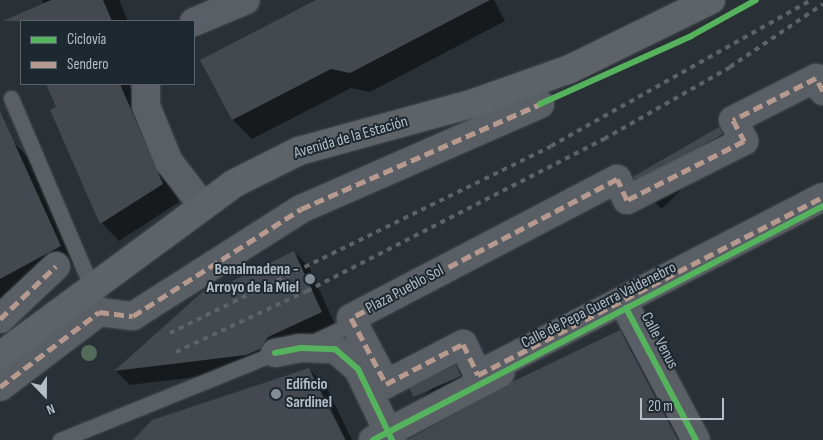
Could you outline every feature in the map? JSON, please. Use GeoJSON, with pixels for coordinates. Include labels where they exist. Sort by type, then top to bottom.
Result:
{"type":"FeatureCollection","features":[{"type":"Feature","properties":{"kind":"main road","name":"Avenida de la Estación"},"geometry":{"type":"LineString","coordinates":[[0,356],[234,184],[300,151],[471,104],[570,69],[711,0]]}},
{"type":"Feature","properties":{"kind":"street"},"geometry":{"type":"LineString","coordinates":[[195,22],[246,0]]}},
{"type":"Feature","properties":{"kind":"street","name":"Plaza Pueblo Sol"},"geometry":{"type":"LineString","coordinates":[[823,90],[816,78],[734,120],[744,142],[627,200],[617,178],[351,318],[386,384],[463,344],[478,375],[823,197]]}},
{"type":"Feature","properties":{"kind":"street"},"geometry":{"type":"LineString","coordinates":[[146,85],[146,106],[169,162],[203,206]]}},
{"type":"Feature","properties":{"kind":"street"},"geometry":{"type":"LineString","coordinates":[[0,387],[99,312],[133,316],[301,209],[540,104]]}},
{"type":"Feature","properties":{"kind":"street","name":"Calle de Pepa Guerra Valdenebro"},"geometry":{"type":"LineString","coordinates":[[384,437],[823,206]]}},
{"type":"Feature","properties":{"kind":"street"},"geometry":{"type":"LineString","coordinates":[[0,319],[56,266]]}},
{"type":"Feature","properties":{"kind":"street","name":"Calle Venus"},"geometry":{"type":"LineString","coordinates":[[626,308],[696,440]]}},
{"type":"Feature","properties":{"kind":"street"},"geometry":{"type":"LineString","coordinates":[[275,353],[301,348],[335,349],[358,369],[384,437]]}},
{"type":"Feature","properties":{"kind":"lane"},"geometry":{"type":"LineString","coordinates":[[11,98],[92,288]]}},
{"type":"Feature","properties":{"kind":"lane"},"geometry":{"type":"LineString","coordinates":[[301,348],[439,282]]}},
{"type":"Feature","properties":{"kind":"lane"},"geometry":{"type":"LineString","coordinates":[[60,440],[275,353]]}},
{"type":"Feature","properties":{"kind":"building"},"geometry":{"type":"Polygon","coordinates":[[[51,0],[103,0],[112,20],[20,20],[3,21],[51,0]]]}},
{"type":"Feature","properties":{"kind":"building"},"geometry":{"type":"Polygon","coordinates":[[[316,0],[490,0],[350,73],[331,69],[232,120],[200,60],[316,0]]]}},
{"type":"Feature","properties":{"kind":"building"},"geometry":{"type":"Polygon","coordinates":[[[46,85],[120,85],[163,184],[100,224],[50,110],[56,107],[46,85]]]}},
{"type":"Feature","properties":{"kind":"building"},"geometry":{"type":"Polygon","coordinates":[[[0,111],[61,246],[0,279],[0,111]]]}},
{"type":"Feature","properties":{"kind":"building"},"geometry":{"type":"Polygon","coordinates":[[[719,127],[723,134],[637,183],[633,176],[719,127]]]}},
{"type":"Feature","properties":{"kind":"building"},"geometry":{"type":"Polygon","coordinates":[[[294,251],[322,312],[268,337],[260,349],[246,355],[114,371],[215,282],[218,288],[294,251]]]}},
{"type":"Feature","properties":{"kind":"building"},"geometry":{"type":"Polygon","coordinates":[[[620,330],[678,440],[407,440],[512,382],[620,330]]]}},
{"type":"Feature","properties":{"kind":"building"},"geometry":{"type":"Polygon","coordinates":[[[456,365],[461,376],[413,397],[408,386],[456,365]]]}},
{"type":"Feature","properties":{"kind":"building","name":"Edificio Sardinel"},"geometry":{"type":"Polygon","coordinates":[[[309,368],[345,440],[133,440],[152,420],[309,368]]]}},
{"type":"Feature","properties":{"kind":"railway"},"geometry":{"type":"LineString","coordinates":[[170,333],[551,146],[811,0]]}},
{"type":"Feature","properties":{"kind":"railway"},"geometry":{"type":"LineString","coordinates":[[176,352],[307,291],[604,139],[730,67],[823,4]]}},
{"type":"Feature","properties":{"kind":"marked path"},"geometry":{"type":"LineString","coordinates":[[823,91],[816,78],[733,120],[744,141],[627,200],[617,179],[351,318],[386,384],[463,344],[478,375],[823,197]]}},
{"type":"Feature","properties":{"kind":"marked path"},"geometry":{"type":"LineString","coordinates":[[0,387],[99,312],[133,316],[301,209],[540,104]]}},
{"type":"Feature","properties":{"kind":"marked path"},"geometry":{"type":"LineString","coordinates":[[0,319],[56,266]]}},
{"type":"Feature","properties":{"kind":"cycle path"},"geometry":{"type":"LineString","coordinates":[[540,104],[691,36],[756,0]]}},
{"type":"Feature","properties":{"kind":"cycle path"},"geometry":{"type":"LineString","coordinates":[[373,440],[823,206]]}},
{"type":"Feature","properties":{"kind":"cycle path"},"geometry":{"type":"LineString","coordinates":[[626,308],[696,440]]}},
{"type":"Feature","properties":{"kind":"cycle path"},"geometry":{"type":"LineString","coordinates":[[275,353],[301,348],[335,349],[358,369],[392,440]]}},
{"type":"Feature","properties":{"kind":"place","name":"Benalmadena - Arroyo de la Miel"},"geometry":{"type":"Point","coordinates":[310,279]}},
{"type":"Feature","properties":{"kind":"place","name":"Edificio Sardinel"},"geometry":{"type":"Point","coordinates":[276,394]}}]}
